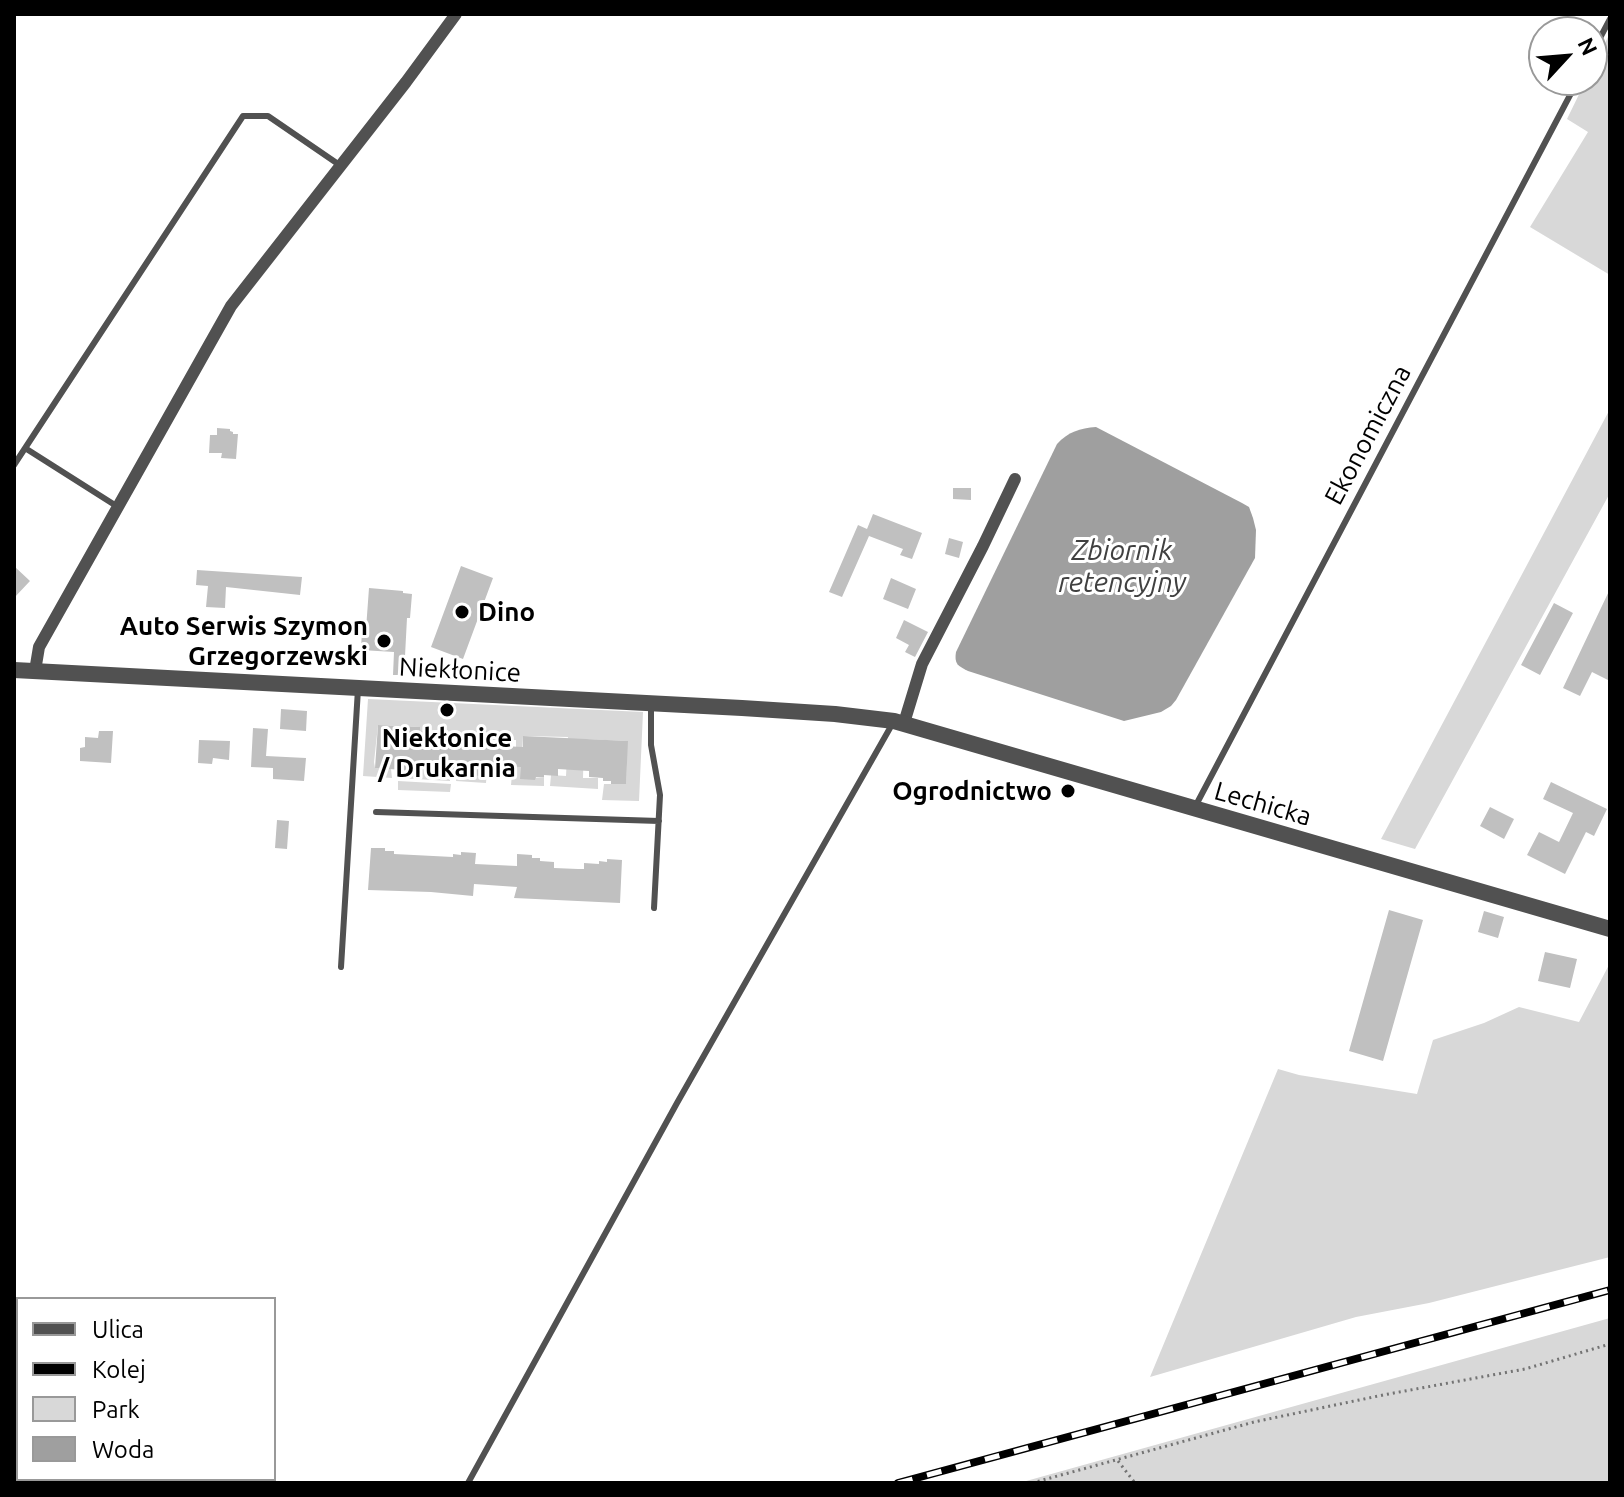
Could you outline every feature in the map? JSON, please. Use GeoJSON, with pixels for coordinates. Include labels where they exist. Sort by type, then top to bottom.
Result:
{"type":"FeatureCollection","features":[{"type":"Feature","properties":{"kind":"street"},"geometry":{"type":"LineString","coordinates":[[35,671],[39,647],[231,306],[456,14]]}},
{"type":"Feature","properties":{"kind":"street"},"geometry":{"type":"LineString","coordinates":[[899,722],[922,664],[1015,479]]}},
{"type":"Feature","properties":{"kind":"street","name":"Niekłonice"},"geometry":{"type":"LineString","coordinates":[[14,670],[835,714],[899,722]]}},
{"type":"Feature","properties":{"kind":"street","name":"Lechicka"},"geometry":{"type":"LineString","coordinates":[[899,722],[1610,929]]}},
{"type":"Feature","properties":{"kind":"lane","name":"Ekonomiczna"},"geometry":{"type":"LineString","coordinates":[[1195,809],[1570,96]]}},
{"type":"Feature","properties":{"kind":"lane"},"geometry":{"type":"LineString","coordinates":[[14,465],[243,116],[268,116],[341,166]]}},
{"type":"Feature","properties":{"kind":"lane"},"geometry":{"type":"LineString","coordinates":[[25,448],[118,507]]}},
{"type":"Feature","properties":{"kind":"lane"},"geometry":{"type":"LineString","coordinates":[[341,967],[358,689]]}},
{"type":"Feature","properties":{"kind":"lane"},"geometry":{"type":"LineString","coordinates":[[651,704],[651,745],[660,795],[654,908]]}},
{"type":"Feature","properties":{"kind":"lane"},"geometry":{"type":"LineString","coordinates":[[468,1483],[677,1103],[899,722]]}},
{"type":"Feature","properties":{"kind":"lane"},"geometry":{"type":"LineString","coordinates":[[376,812],[659,821]]}},
{"type":"Feature","properties":{"kind":"path"},"geometry":{"type":"LineString","coordinates":[[1032,1483],[1254,1422],[1525,1369],[1610,1344]]}},
{"type":"Feature","properties":{"kind":"path"},"geometry":{"type":"LineString","coordinates":[[1117,1460],[1135,1483]]}},
{"type":"Feature","properties":{"kind":"green space"},"geometry":{"type":"Polygon","coordinates":[[[1610,38],[1610,275],[1530,227],[1588,132],[1567,119],[1578,96],[1608,96],[1610,38]]]}},
{"type":"Feature","properties":{"kind":"green space"},"geometry":{"type":"Polygon","coordinates":[[[1610,409],[1610,493],[1415,849],[1381,839],[1610,409]]]}},
{"type":"Feature","properties":{"kind":"green space"},"geometry":{"type":"Polygon","coordinates":[[[368,699],[643,712],[639,801],[602,800],[604,784],[626,784],[627,741],[584,739],[583,778],[598,778],[598,789],[550,786],[551,775],[566,776],[568,737],[523,736],[521,779],[544,777],[544,786],[511,785],[512,774],[516,773],[516,740],[489,740],[486,783],[456,781],[457,775],[479,776],[481,734],[439,732],[450,769],[450,781],[398,778],[399,770],[417,770],[420,727],[378,725],[375,768],[391,769],[392,778],[363,776],[368,699]]]}},
{"type":"Feature","properties":{"kind":"green space"},"geometry":{"type":"Polygon","coordinates":[[[398,781],[451,784],[450,792],[398,790],[398,781]]]}},
{"type":"Feature","properties":{"kind":"green space"},"geometry":{"type":"Polygon","coordinates":[[[1610,963],[1610,1257],[1429,1303],[1356,1317],[1150,1377],[1278,1069],[1417,1094],[1433,1040],[1519,1007],[1579,1022],[1610,963]]]}},
{"type":"Feature","properties":{"kind":"green space"},"geometry":{"type":"Polygon","coordinates":[[[1610,1318],[1610,1483],[1019,1483],[1610,1318]]]}},
{"type":"Feature","properties":{"kind":"water","name":"Zbiornik retencyjny"},"geometry":{"type":"Polygon","coordinates":[[[1096,427],[1249,507],[1256,530],[1255,558],[1176,700],[1161,712],[1124,721],[968,671],[956,662],[956,652],[1057,444],[1075,431],[1096,427]]]}},
{"type":"Feature","properties":{"kind":"building"},"geometry":{"type":"Polygon","coordinates":[[[217,428],[230,429],[233,434],[238,434],[236,459],[221,458],[222,453],[209,453],[210,435],[217,435],[217,428]]]}},
{"type":"Feature","properties":{"kind":"building"},"geometry":{"type":"Polygon","coordinates":[[[953,488],[971,488],[971,500],[953,499],[953,488]]]}},
{"type":"Feature","properties":{"kind":"building"},"geometry":{"type":"Polygon","coordinates":[[[873,514],[922,533],[912,559],[900,555],[903,549],[869,536],[842,597],[829,592],[858,525],[867,529],[873,514]]]}},
{"type":"Feature","properties":{"kind":"building"},"geometry":{"type":"Polygon","coordinates":[[[949,538],[963,542],[959,558],[945,554],[949,538]]]}},
{"type":"Feature","properties":{"kind":"building"},"geometry":{"type":"Polygon","coordinates":[[[14,566],[30,581],[14,598],[14,566]]]}},
{"type":"Feature","properties":{"kind":"building","name":"Dino"},"geometry":{"type":"Polygon","coordinates":[[[461,566],[493,578],[463,659],[431,647],[461,566]]]}},
{"type":"Feature","properties":{"kind":"building"},"geometry":{"type":"Polygon","coordinates":[[[197,570],[302,577],[300,595],[226,587],[225,608],[206,607],[208,586],[196,585],[197,570]]]}},
{"type":"Feature","properties":{"kind":"building"},"geometry":{"type":"Polygon","coordinates":[[[891,578],[916,589],[908,609],[883,599],[891,578]]]}},
{"type":"Feature","properties":{"kind":"building"},"geometry":{"type":"Polygon","coordinates":[[[369,588],[412,594],[410,618],[407,618],[404,675],[393,675],[394,652],[361,650],[369,588]]]}},
{"type":"Feature","properties":{"kind":"building"},"geometry":{"type":"Polygon","coordinates":[[[1610,589],[1610,681],[1592,672],[1580,696],[1563,688],[1610,589]]]}},
{"type":"Feature","properties":{"kind":"building"},"geometry":{"type":"Polygon","coordinates":[[[1554,603],[1573,613],[1540,675],[1521,665],[1554,603]]]}},
{"type":"Feature","properties":{"kind":"building"},"geometry":{"type":"Polygon","coordinates":[[[904,620],[928,632],[915,657],[905,652],[909,645],[896,638],[904,620]]]}},
{"type":"Feature","properties":{"kind":"building"},"geometry":{"type":"Polygon","coordinates":[[[281,709],[307,711],[306,731],[280,729],[281,709]]]}},
{"type":"Feature","properties":{"kind":"building"},"geometry":{"type":"Polygon","coordinates":[[[378,725],[481,734],[481,745],[523,747],[523,736],[628,741],[626,784],[611,784],[603,778],[589,777],[589,771],[558,769],[558,776],[544,775],[535,780],[520,779],[521,767],[480,765],[479,776],[465,775],[457,770],[375,768],[378,725]]]}},
{"type":"Feature","properties":{"kind":"building"},"geometry":{"type":"Polygon","coordinates":[[[253,728],[268,729],[266,756],[306,758],[304,781],[273,779],[273,768],[251,767],[253,728]]]}},
{"type":"Feature","properties":{"kind":"building"},"geometry":{"type":"Polygon","coordinates":[[[99,731],[113,731],[111,763],[80,761],[80,748],[85,747],[85,737],[98,738],[99,731]]]}},
{"type":"Feature","properties":{"kind":"building"},"geometry":{"type":"Polygon","coordinates":[[[199,740],[230,741],[229,760],[213,758],[212,764],[198,763],[199,740]]]}},
{"type":"Feature","properties":{"kind":"building"},"geometry":{"type":"Polygon","coordinates":[[[1551,782],[1607,809],[1594,836],[1586,832],[1565,874],[1527,855],[1539,832],[1559,842],[1573,813],[1543,799],[1551,782]]]}},
{"type":"Feature","properties":{"kind":"building"},"geometry":{"type":"Polygon","coordinates":[[[1490,807],[1514,819],[1504,839],[1480,826],[1490,807]]]}},
{"type":"Feature","properties":{"kind":"building"},"geometry":{"type":"Polygon","coordinates":[[[277,820],[289,821],[287,849],[275,848],[277,820]]]}},
{"type":"Feature","properties":{"kind":"building"},"geometry":{"type":"Polygon","coordinates":[[[371,848],[385,848],[385,851],[394,851],[394,854],[453,857],[453,854],[461,855],[461,852],[476,853],[475,864],[517,866],[517,854],[532,855],[540,861],[554,862],[554,868],[584,869],[584,863],[622,860],[620,903],[514,898],[517,887],[474,884],[473,896],[368,890],[371,848]]]}},
{"type":"Feature","properties":{"kind":"building"},"geometry":{"type":"Polygon","coordinates":[[[1389,910],[1423,920],[1383,1061],[1349,1051],[1389,910]]]}},
{"type":"Feature","properties":{"kind":"building"},"geometry":{"type":"Polygon","coordinates":[[[1484,911],[1504,917],[1498,938],[1478,932],[1484,911]]]}},
{"type":"Feature","properties":{"kind":"building"},"geometry":{"type":"Polygon","coordinates":[[[1545,952],[1577,959],[1570,988],[1538,981],[1545,952]]]}},
{"type":"Feature","properties":{"kind":"railway"},"geometry":{"type":"LineString","coordinates":[[898,1483],[1610,1290]]}},
{"type":"Feature","properties":{"kind":"place","name":"Dino"},"geometry":{"type":"Point","coordinates":[462,612]}},
{"type":"Feature","properties":{"kind":"place","name":"Auto Serwis Szymon Grzegorzewski"},"geometry":{"type":"Point","coordinates":[384,641]}},
{"type":"Feature","properties":{"kind":"place","name":"Niekłonice / Drukarnia"},"geometry":{"type":"Point","coordinates":[447,710]}},
{"type":"Feature","properties":{"kind":"place","name":"Ogrodnictwo"},"geometry":{"type":"Point","coordinates":[1068,791]}}]}
